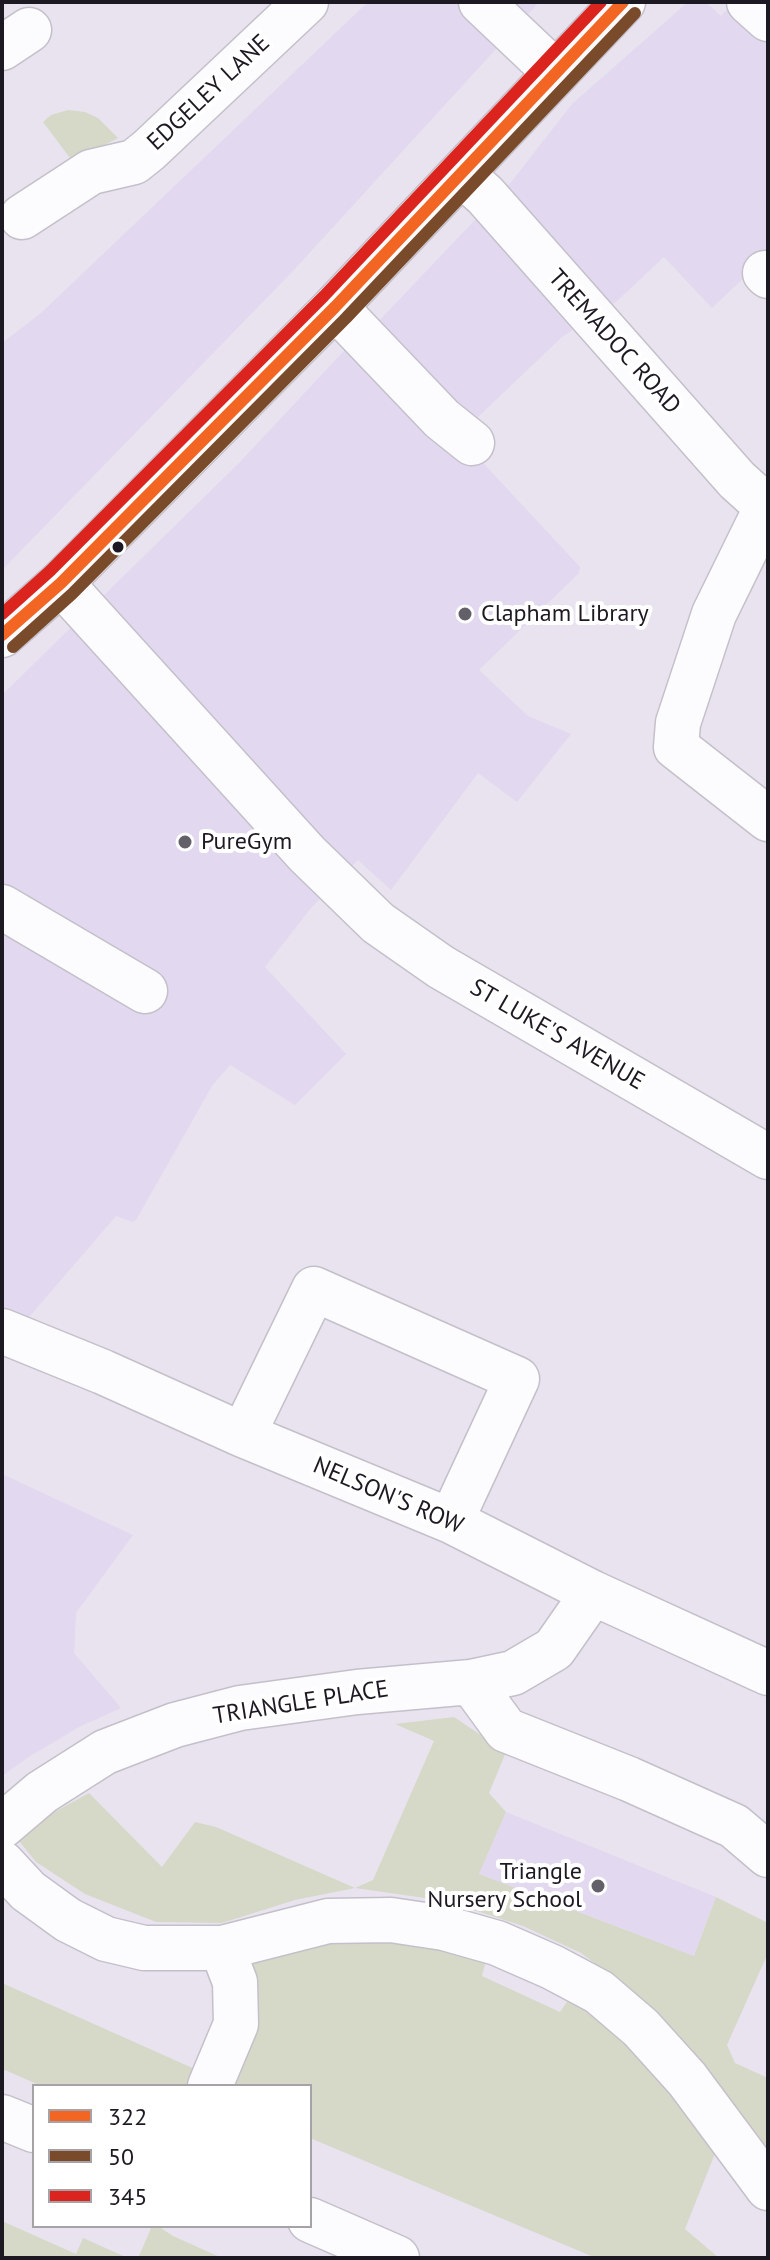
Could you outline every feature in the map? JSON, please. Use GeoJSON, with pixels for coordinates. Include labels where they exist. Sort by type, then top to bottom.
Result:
{"type":"FeatureCollection","features":[{"type":"Feature","properties":{"kind":"main road","name":"EDGELEY LANE"},"geometry":{"type":"LineString","coordinates":[[22,217],[91,172],[134,162],[306,2]]}},
{"type":"Feature","properties":{"kind":"main road"},"geometry":{"type":"LineString","coordinates":[[2,635],[61,583],[335,307],[623,2]]}},
{"type":"Feature","properties":{"kind":"main road"},"geometry":{"type":"LineString","coordinates":[[749,2],[768,19]]}},
{"type":"Feature","properties":{"kind":"main road"},"geometry":{"type":"LineString","coordinates":[[492,12],[556,73]]}},
{"type":"Feature","properties":{"kind":"main road","name":"TREMADOC ROAD"},"geometry":{"type":"LineString","coordinates":[[461,174],[485,195],[737,480],[767,508]]}},
{"type":"Feature","properties":{"kind":"main road"},"geometry":{"type":"LineString","coordinates":[[335,307],[367,337],[442,419],[472,443]]}},
{"type":"Feature","properties":{"kind":"main road"},"geometry":{"type":"LineString","coordinates":[[767,508],[714,614],[678,723],[676,747],[768,819]]}},
{"type":"Feature","properties":{"kind":"main road","name":"ST LUKE'S AVENUE"},"geometry":{"type":"LineString","coordinates":[[61,583],[307,854],[378,923],[441,967],[768,1157]]}},
{"type":"Feature","properties":{"kind":"main road"},"geometry":{"type":"LineString","coordinates":[[2,907],[145,991]]}},
{"type":"Feature","properties":{"kind":"main road"},"geometry":{"type":"LineString","coordinates":[[243,1435],[314,1289],[517,1379],[451,1521]]}},
{"type":"Feature","properties":{"kind":"main road","name":"NELSON'S ROW"},"geometry":{"type":"LineString","coordinates":[[2,1331],[451,1521],[593,1593],[768,1673]]}},
{"type":"Feature","properties":{"kind":"main road","name":"TRIANGLE PLACE"},"geometry":{"type":"LineString","coordinates":[[2,1826],[42,1792],[105,1752],[175,1725],[240,1708],[357,1692],[471,1682],[513,1673],[554,1649],[593,1593]]}},
{"type":"Feature","properties":{"kind":"main road"},"geometry":{"type":"LineString","coordinates":[[471,1682],[506,1730],[629,1779],[734,1826],[768,1855]]}},
{"type":"Feature","properties":{"kind":"main road"},"geometry":{"type":"LineString","coordinates":[[2,1863],[28,1891],[68,1920],[106,1939],[144,1948],[222,1948],[328,1921],[391,1920],[444,1928],[497,1943],[599,1992],[641,2028],[687,2079],[768,2188]]}},
{"type":"Feature","properties":{"kind":"main road"},"geometry":{"type":"LineString","coordinates":[[211,2084],[236,2024],[235,1982],[222,1948]]}},
{"type":"Feature","properties":{"kind":"main road"},"geometry":{"type":"LineString","coordinates":[[2,2117],[32,2129]]}},
{"type":"Feature","properties":{"kind":"main road"},"geometry":{"type":"LineString","coordinates":[[312,2221],[397,2258]]}},
{"type":"Feature","properties":{"kind":"shaded area"},"geometry":{"type":"Polygon","coordinates":[[[368,2],[539,2],[292,272],[2,570],[2,343],[41,313],[368,2]]]}},
{"type":"Feature","properties":{"kind":"shaded area"},"geometry":{"type":"Polygon","coordinates":[[[688,2],[706,2],[721,16],[734,2],[768,2],[768,203],[765,207],[768,210],[768,255],[712,308],[664,257],[617,301],[562,337],[458,436],[580,567],[579,573],[479,670],[528,716],[571,734],[517,802],[478,773],[391,890],[358,860],[311,908],[265,967],[346,1054],[295,1105],[230,1065],[212,1086],[136,1220],[133,1222],[116,1216],[11,1338],[2,1329],[2,695],[239,463],[342,353],[376,324],[512,181],[572,104],[688,2]]]}},
{"type":"Feature","properties":{"kind":"shaded area"},"geometry":{"type":"Polygon","coordinates":[[[2,1474],[133,1535],[76,1613],[74,1653],[121,1708],[81,1726],[2,1776],[2,1474]]]}},
{"type":"Feature","properties":{"kind":"shaded area","name":"Triangle Nursery School"},"geometry":{"type":"Polygon","coordinates":[[[506,1812],[716,1897],[694,1956],[479,1874],[506,1812]]]}},
{"type":"Feature","properties":{"kind":"green space"},"geometry":{"type":"Polygon","coordinates":[[[68,110],[85,112],[98,118],[118,138],[73,162],[43,122],[51,115],[68,110]]]}},
{"type":"Feature","properties":{"kind":"green space"},"geometry":{"type":"Polygon","coordinates":[[[454,1717],[506,1752],[489,1793],[506,1812],[479,1874],[694,1956],[716,1897],[768,1923],[768,1953],[727,2045],[735,2063],[768,2078],[768,2151],[710,2073],[646,2002],[581,1953],[523,1926],[446,1901],[355,1888],[373,1880],[434,1741],[395,1724],[454,1717]]]}},
{"type":"Feature","properties":{"kind":"green space"},"geometry":{"type":"Polygon","coordinates":[[[89,1793],[162,1867],[195,1822],[216,1827],[355,1888],[295,1900],[222,1923],[156,1922],[85,1894],[36,1862],[19,1841],[40,1820],[89,1793]]]}},
{"type":"Feature","properties":{"kind":"green space"},"geometry":{"type":"Polygon","coordinates":[[[340,1937],[455,1946],[487,1956],[482,1976],[560,2012],[573,1993],[630,2039],[718,2146],[685,2229],[719,2258],[596,2258],[312,2139],[312,2084],[225,2084],[246,1959],[340,1937]]]}},
{"type":"Feature","properties":{"kind":"green space"},"geometry":{"type":"Polygon","coordinates":[[[2,1983],[197,2070],[190,2084],[36,2084],[5,2070],[2,2075],[2,1983]]]}},
{"type":"Feature","properties":{"kind":"green space"},"geometry":{"type":"Polygon","coordinates":[[[2,2221],[76,2254],[83,2238],[128,2258],[2,2258],[2,2221]]]}},
{"type":"Feature","properties":{"kind":"green space"},"geometry":{"type":"Polygon","coordinates":[[[151,2228],[161,2228],[222,2258],[138,2258],[151,2228]]]}},
{"type":"Feature","properties":{"kind":"transit line","name":"345"},"geometry":{"type":"LineString","coordinates":[[2,614],[50,571],[324,296],[601,2]]}},
{"type":"Feature","properties":{"kind":"transit line","name":"322"},"geometry":{"type":"LineString","coordinates":[[2,635],[61,583],[335,307],[623,2]]}},
{"type":"Feature","properties":{"kind":"transit line","name":"50"},"geometry":{"type":"LineString","coordinates":[[13,647],[72,594],[346,318],[635,13]]}},
{"type":"Feature","properties":{"kind":"place","name":"Clapham Library"},"geometry":{"type":"Point","coordinates":[465,614]}},
{"type":"Feature","properties":{"kind":"place","name":"PureGym"},"geometry":{"type":"Point","coordinates":[185,842]}},
{"type":"Feature","properties":{"kind":"place","name":"Triangle Nursery School"},"geometry":{"type":"Point","coordinates":[598,1886]}}]}
